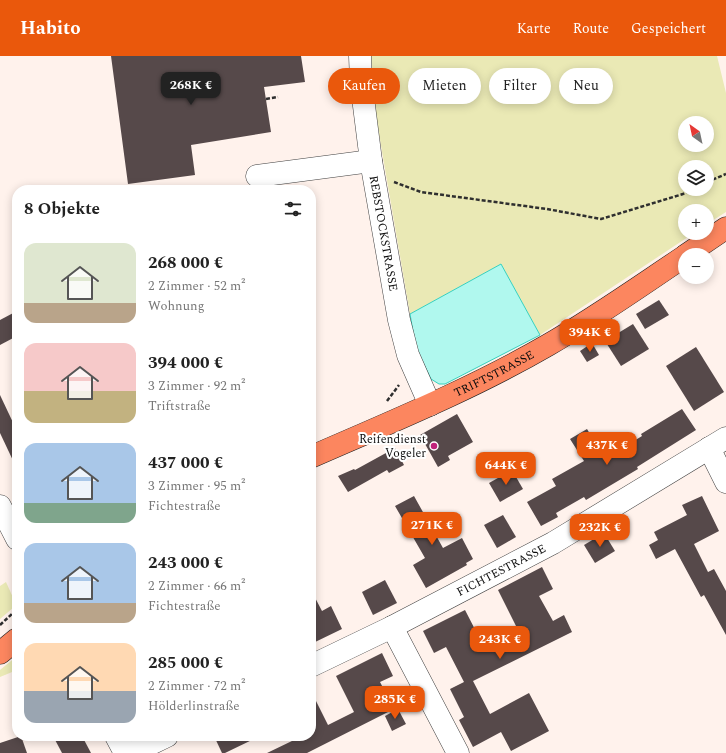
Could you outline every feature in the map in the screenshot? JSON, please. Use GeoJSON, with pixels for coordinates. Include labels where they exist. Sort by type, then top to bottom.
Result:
{"type":"FeatureCollection","features":[{"type":"Feature","properties":{"kind":"main road","name":"TRIFTSTRASSE"},"geometry":{"type":"LineString","coordinates":[[696,248],[726,228]]}},
{"type":"Feature","properties":{"kind":"main road","name":"TRIFTSTRASSE"},"geometry":{"type":"LineString","coordinates":[[316,455],[492,375],[547,346],[580,326],[678,260]]}},
{"type":"Feature","properties":{"kind":"main road"},"geometry":{"type":"LineString","coordinates":[[0,636],[12,626]]}},
{"type":"Feature","properties":{"kind":"main road"},"geometry":{"type":"LineString","coordinates":[[0,653],[12,643]]}},
{"type":"Feature","properties":{"kind":"street","name":"REBSTOCKSTRASSE"},"geometry":{"type":"LineString","coordinates":[[360,56],[361,82],[372,169],[399,320],[408,355],[430,404]]}},
{"type":"Feature","properties":{"kind":"street"},"geometry":{"type":"LineString","coordinates":[[257,176],[372,169]]}},
{"type":"Feature","properties":{"kind":"street"},"geometry":{"type":"LineString","coordinates":[[717,443],[726,482]]}},
{"type":"Feature","properties":{"kind":"street","name":"FICHTESTRASSE"},"geometry":{"type":"LineString","coordinates":[[316,664],[392,627],[553,543],[717,443]]}},
{"type":"Feature","properties":{"kind":"street"},"geometry":{"type":"LineString","coordinates":[[0,506],[12,529]]}},
{"type":"Feature","properties":{"kind":"street"},"geometry":{"type":"LineString","coordinates":[[392,627],[458,753]]}},
{"type":"Feature","properties":{"kind":"street"},"geometry":{"type":"LineString","coordinates":[[118,741],[124,753]]}},
{"type":"Feature","properties":{"kind":"street"},"geometry":{"type":"LineString","coordinates":[[132,753],[157,741]]}},
{"type":"Feature","properties":{"kind":"path"},"geometry":{"type":"LineString","coordinates":[[266,99],[278,97]]}},
{"type":"Feature","properties":{"kind":"path"},"geometry":{"type":"LineString","coordinates":[[372,169],[394,182],[421,192],[547,209],[601,219],[678,195]]}},
{"type":"Feature","properties":{"kind":"path"},"geometry":{"type":"LineString","coordinates":[[714,179],[726,174]]}},
{"type":"Feature","properties":{"kind":"path"},"geometry":{"type":"LineString","coordinates":[[0,625],[12,614]]}},
{"type":"Feature","properties":{"kind":"green space"},"geometry":{"type":"Polygon","coordinates":[[[369,56],[717,56],[726,93],[726,212],[714,220],[714,204],[678,204],[678,240],[683,240],[540,335],[501,264],[410,314],[374,104],[400,104],[400,68],[369,68],[369,56]]]}},
{"type":"Feature","properties":{"kind":"green space"},"geometry":{"type":"Polygon","coordinates":[[[6,582],[12,595],[12,609],[0,619],[0,586],[6,582]]]}},
{"type":"Feature","properties":{"kind":"green space"},"geometry":{"type":"Polygon","coordinates":[[[12,660],[12,672],[0,677],[0,670],[12,660]]]}},
{"type":"Feature","properties":{"kind":"water"},"geometry":{"type":"Polygon","coordinates":[[[501,264],[540,335],[445,384],[439,384],[431,379],[416,348],[410,314],[501,264]]]}},
{"type":"Feature","properties":{"kind":"building"},"geometry":{"type":"Polygon","coordinates":[[[111,56],[301,56],[305,82],[264,87],[271,132],[191,145],[195,175],[128,184],[111,56]]]}},
{"type":"Feature","properties":{"kind":"building"},"geometry":{"type":"Polygon","coordinates":[[[659,300],[669,315],[645,329],[636,314],[659,300]]]}},
{"type":"Feature","properties":{"kind":"building"},"geometry":{"type":"Polygon","coordinates":[[[12,314],[12,339],[0,345],[0,320],[12,314]]]}},
{"type":"Feature","properties":{"kind":"building"},"geometry":{"type":"Polygon","coordinates":[[[633,324],[649,349],[621,366],[605,341],[633,324]]]}},
{"type":"Feature","properties":{"kind":"building"},"geometry":{"type":"Polygon","coordinates":[[[592,343],[599,355],[587,362],[580,351],[592,343]]]}},
{"type":"Feature","properties":{"kind":"building"},"geometry":{"type":"Polygon","coordinates":[[[696,347],[724,392],[694,411],[666,366],[696,347]]]}},
{"type":"Feature","properties":{"kind":"building"},"geometry":{"type":"Polygon","coordinates":[[[0,395],[12,420],[12,458],[0,433],[0,395]]]}},
{"type":"Feature","properties":{"kind":"building"},"geometry":{"type":"Polygon","coordinates":[[[682,409],[696,430],[637,467],[638,469],[586,500],[584,497],[556,513],[558,517],[541,526],[527,502],[556,486],[552,479],[584,461],[570,439],[587,429],[605,459],[642,436],[641,434],[682,409]]]}},
{"type":"Feature","properties":{"kind":"building","name":"Reifendienst Vogeler"},"geometry":{"type":"Polygon","coordinates":[[[457,414],[473,442],[448,456],[450,460],[438,467],[420,435],[457,414]]]}},
{"type":"Feature","properties":{"kind":"building"},"geometry":{"type":"Polygon","coordinates":[[[395,448],[404,465],[389,473],[387,470],[348,492],[338,476],[354,469],[355,470],[395,448]]]}},
{"type":"Feature","properties":{"kind":"building"},"geometry":{"type":"Polygon","coordinates":[[[512,470],[523,489],[500,502],[489,483],[512,470]]]}},
{"type":"Feature","properties":{"kind":"building"},"geometry":{"type":"Polygon","coordinates":[[[414,496],[443,548],[462,538],[473,559],[466,563],[467,565],[426,588],[413,565],[425,558],[395,506],[414,496]]]}},
{"type":"Feature","properties":{"kind":"building"},"geometry":{"type":"Polygon","coordinates":[[[702,496],[719,531],[694,544],[708,572],[714,569],[726,591],[726,635],[704,595],[701,597],[675,549],[656,559],[649,545],[658,540],[654,532],[687,515],[682,505],[702,496]]]}},
{"type":"Feature","properties":{"kind":"building"},"geometry":{"type":"Polygon","coordinates":[[[503,515],[516,537],[497,548],[484,525],[503,515]]]}},
{"type":"Feature","properties":{"kind":"building"},"geometry":{"type":"Polygon","coordinates":[[[604,533],[615,551],[595,563],[584,545],[604,533]]]}},
{"type":"Feature","properties":{"kind":"building"},"geometry":{"type":"Polygon","coordinates":[[[542,567],[553,589],[539,596],[553,621],[564,615],[572,632],[473,681],[490,714],[529,693],[549,731],[511,751],[501,732],[473,747],[459,720],[464,717],[450,689],[464,682],[446,647],[434,653],[423,631],[465,610],[482,643],[516,626],[498,590],[542,567]]]}},
{"type":"Feature","properties":{"kind":"building"},"geometry":{"type":"Polygon","coordinates":[[[385,580],[397,603],[373,615],[362,592],[385,580]]]}},
{"type":"Feature","properties":{"kind":"building"},"geometry":{"type":"Polygon","coordinates":[[[316,600],[322,611],[331,606],[342,629],[316,642],[316,600]]]}},
{"type":"Feature","properties":{"kind":"building"},"geometry":{"type":"Polygon","coordinates":[[[382,653],[393,676],[380,682],[394,709],[307,753],[267,753],[292,741],[316,741],[316,701],[328,725],[354,712],[336,676],[382,653]]]}},
{"type":"Feature","properties":{"kind":"building"},"geometry":{"type":"Polygon","coordinates":[[[398,709],[406,724],[392,731],[385,716],[398,709]]]}},
{"type":"Feature","properties":{"kind":"building"},"geometry":{"type":"Polygon","coordinates":[[[12,739],[12,741],[23,741],[27,753],[0,753],[0,743],[12,739]]]}},
{"type":"Feature","properties":{"kind":"building"},"geometry":{"type":"Polygon","coordinates":[[[56,741],[85,741],[91,753],[62,753],[56,741]]]}},
{"type":"Feature","properties":{"kind":"building"},"geometry":{"type":"Polygon","coordinates":[[[216,741],[250,741],[225,753],[222,753],[216,741]]]}},
{"type":"Feature","properties":{"kind":"place","name":"Reifendienst Vogeler"},"geometry":{"type":"Point","coordinates":[434,446]}}]}
